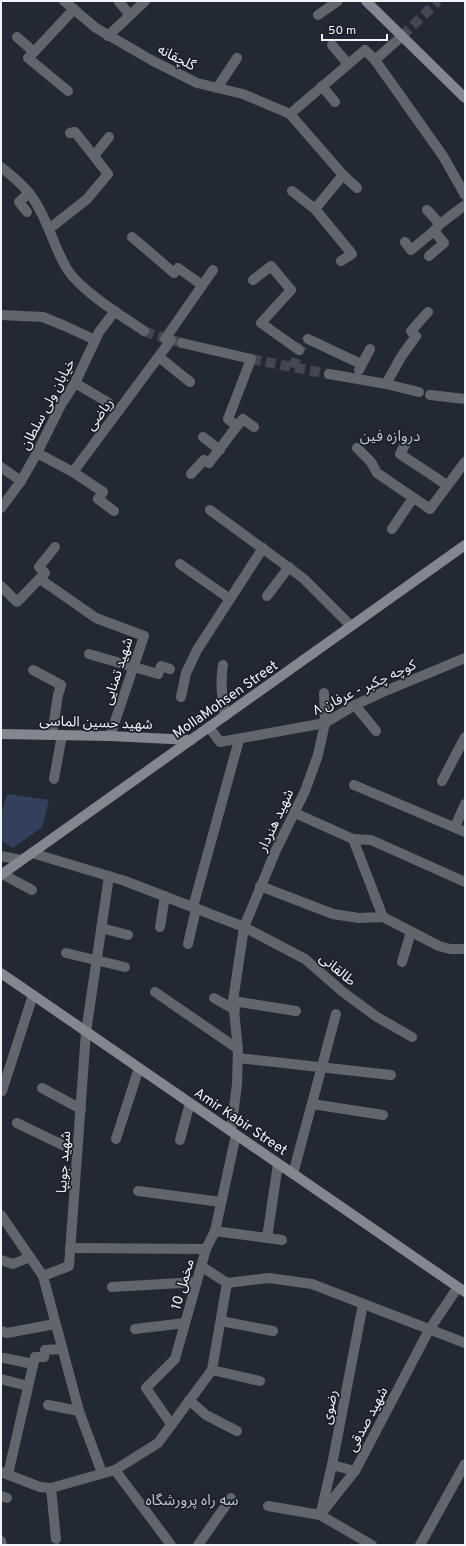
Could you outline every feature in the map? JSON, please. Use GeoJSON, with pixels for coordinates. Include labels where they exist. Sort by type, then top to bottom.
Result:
{"type":"FeatureCollection","features":[{"type":"Feature","properties":{"kind":"main road"},"geometry":{"type":"LineString","coordinates":[[366,1],[465,98]]}},
{"type":"Feature","properties":{"kind":"main road","name":"MollaMohsen Street"},"geometry":{"type":"LineString","coordinates":[[2,874],[465,545]]}},
{"type":"Feature","properties":{"kind":"main road","name":"شهید حسین الماسی"},"geometry":{"type":"LineString","coordinates":[[1,734],[57,734],[191,740]]}},
{"type":"Feature","properties":{"kind":"main road","name":"Amir Kabir Street"},"geometry":{"type":"LineString","coordinates":[[1,973],[461,1290]]}},
{"type":"Feature","properties":{"kind":"street","name":"گلچقانه"},"geometry":{"type":"LineString","coordinates":[[64,1],[96,28],[153,61],[197,83],[243,94],[290,114]]}},
{"type":"Feature","properties":{"kind":"street"},"geometry":{"type":"LineString","coordinates":[[121,1],[119,2],[130,15]]}},
{"type":"Feature","properties":{"kind":"street"},"geometry":{"type":"LineString","coordinates":[[108,36],[145,1]]}},
{"type":"Feature","properties":{"kind":"street"},"geometry":{"type":"LineString","coordinates":[[318,15],[338,1]]}},
{"type":"Feature","properties":{"kind":"street"},"geometry":{"type":"LineString","coordinates":[[68,91],[28,58],[74,9]]}},
{"type":"Feature","properties":{"kind":"street"},"geometry":{"type":"LineString","coordinates":[[375,60],[402,36]]}},
{"type":"Feature","properties":{"kind":"street"},"geometry":{"type":"LineString","coordinates":[[17,37],[34,52]]}},
{"type":"Feature","properties":{"kind":"street"},"geometry":{"type":"LineString","coordinates":[[332,45],[348,64]]}},
{"type":"Feature","properties":{"kind":"street"},"geometry":{"type":"LineString","coordinates":[[357,188],[343,175],[290,114],[365,50],[375,60],[443,156],[465,195]]}},
{"type":"Feature","properties":{"kind":"street"},"geometry":{"type":"LineString","coordinates":[[217,88],[237,58]]}},
{"type":"Feature","properties":{"kind":"street"},"geometry":{"type":"LineString","coordinates":[[322,86],[335,102]]}},
{"type":"Feature","properties":{"kind":"street"},"geometry":{"type":"LineString","coordinates":[[48,229],[87,199],[108,174],[75,132],[70,133]]}},
{"type":"Feature","properties":{"kind":"street"},"geometry":{"type":"LineString","coordinates":[[94,156],[109,137]]}},
{"type":"Feature","properties":{"kind":"street"},"geometry":{"type":"LineString","coordinates":[[3,173],[29,193],[38,207],[68,270],[86,288],[115,312],[144,331]]}},
{"type":"Feature","properties":{"kind":"street"},"geometry":{"type":"LineString","coordinates":[[314,209],[343,175]]}},
{"type":"Feature","properties":{"kind":"street"},"geometry":{"type":"LineString","coordinates":[[292,191],[314,209],[352,254],[341,261]]}},
{"type":"Feature","properties":{"kind":"street"},"geometry":{"type":"LineString","coordinates":[[26,212],[19,202],[29,193]]}},
{"type":"Feature","properties":{"kind":"street"},"geometry":{"type":"LineString","coordinates":[[405,242],[411,250],[465,205]]}},
{"type":"Feature","properties":{"kind":"street"},"geometry":{"type":"LineString","coordinates":[[427,210],[444,243],[429,256]]}},
{"type":"Feature","properties":{"kind":"street"},"geometry":{"type":"LineString","coordinates":[[132,237],[174,273],[178,268],[202,285]]}},
{"type":"Feature","properties":{"kind":"street"},"geometry":{"type":"LineString","coordinates":[[253,280],[271,266],[291,290],[260,323],[299,350]]}},
{"type":"Feature","properties":{"kind":"street","name":"ریاضی"},"geometry":{"type":"LineString","coordinates":[[73,472],[159,357],[202,285],[213,270]]}},
{"type":"Feature","properties":{"kind":"street","name":"خیابان ولی سلطان"},"geometry":{"type":"LineString","coordinates":[[1,508],[21,481],[61,405],[75,383],[95,340],[104,324],[115,312]]}},
{"type":"Feature","properties":{"kind":"street"},"geometry":{"type":"LineString","coordinates":[[386,384],[401,357],[416,336],[411,331],[428,312]]}},
{"type":"Feature","properties":{"kind":"street"},"geometry":{"type":"LineString","coordinates":[[1,315],[43,317],[60,323],[95,340]]}},
{"type":"Feature","properties":{"kind":"street"},"geometry":{"type":"LineString","coordinates":[[308,339],[361,364]]}},
{"type":"Feature","properties":{"kind":"street"},"geometry":{"type":"LineString","coordinates":[[182,343],[251,359],[228,419],[237,426]]}},
{"type":"Feature","properties":{"kind":"street"},"geometry":{"type":"LineString","coordinates":[[355,379],[361,364],[370,349]]}},
{"type":"Feature","properties":{"kind":"street"},"geometry":{"type":"LineString","coordinates":[[159,357],[190,382]]}},
{"type":"Feature","properties":{"kind":"street"},"geometry":{"type":"LineString","coordinates":[[329,374],[386,384],[419,392]]}},
{"type":"Feature","properties":{"kind":"street"},"geometry":{"type":"LineString","coordinates":[[75,383],[109,403]]}},
{"type":"Feature","properties":{"kind":"street"},"geometry":{"type":"LineString","coordinates":[[430,395],[465,399]]}},
{"type":"Feature","properties":{"kind":"street"},"geometry":{"type":"LineString","coordinates":[[191,474],[204,460],[209,463],[243,419],[254,427]]}},
{"type":"Feature","properties":{"kind":"street"},"geometry":{"type":"LineString","coordinates":[[203,437],[220,450]]}},
{"type":"Feature","properties":{"kind":"street"},"geometry":{"type":"LineString","coordinates":[[406,443],[400,454],[447,485]]}},
{"type":"Feature","properties":{"kind":"street"},"geometry":{"type":"LineString","coordinates":[[357,448],[371,462],[377,473],[430,509],[465,462]]}},
{"type":"Feature","properties":{"kind":"street"},"geometry":{"type":"LineString","coordinates":[[37,452],[73,472],[103,492],[98,499],[114,511]]}},
{"type":"Feature","properties":{"kind":"street"},"geometry":{"type":"LineString","coordinates":[[1,467],[21,481]]}},
{"type":"Feature","properties":{"kind":"street"},"geometry":{"type":"LineString","coordinates":[[392,529],[413,498]]}},
{"type":"Feature","properties":{"kind":"street"},"geometry":{"type":"LineString","coordinates":[[210,510],[289,567],[316,589],[351,626]]}},
{"type":"Feature","properties":{"kind":"street"},"geometry":{"type":"LineString","coordinates":[[1,586],[17,602],[46,573],[39,567],[55,547]]}},
{"type":"Feature","properties":{"kind":"street"},"geometry":{"type":"LineString","coordinates":[[181,697],[182,684],[191,661],[263,548]]}},
{"type":"Feature","properties":{"kind":"street"},"geometry":{"type":"LineString","coordinates":[[180,564],[230,599]]}},
{"type":"Feature","properties":{"kind":"street"},"geometry":{"type":"LineString","coordinates":[[268,596],[289,567]]}},
{"type":"Feature","properties":{"kind":"street","name":"شهید تمنایی"},"geometry":{"type":"LineString","coordinates":[[40,579],[96,618],[144,636],[110,736]]}},
{"type":"Feature","properties":{"kind":"street"},"geometry":{"type":"LineString","coordinates":[[89,654],[158,674],[160,666],[170,670]]}},
{"type":"Feature","properties":{"kind":"street","name":"کوچه چکبر - عرفان ۸"},"geometry":{"type":"LineString","coordinates":[[209,727],[220,742],[239,740],[325,723],[355,705],[383,692],[465,658]]}},
{"type":"Feature","properties":{"kind":"street"},"geometry":{"type":"LineString","coordinates":[[223,665],[221,676],[225,716]]}},
{"type":"Feature","properties":{"kind":"street"},"geometry":{"type":"LineString","coordinates":[[33,670],[61,686],[58,695],[54,780]]}},
{"type":"Feature","properties":{"kind":"street","name":"شهید هنردار"},"geometry":{"type":"LineString","coordinates":[[238,1053],[234,1005],[244,927],[276,850],[305,791],[318,755],[325,723],[324,693]]}},
{"type":"Feature","properties":{"kind":"street"},"geometry":{"type":"LineString","coordinates":[[355,705],[376,731]]}},
{"type":"Feature","properties":{"kind":"street"},"geometry":{"type":"LineString","coordinates":[[442,781],[465,737]]}},
{"type":"Feature","properties":{"kind":"street"},"geometry":{"type":"LineString","coordinates":[[188,944],[195,908],[239,740]]}},
{"type":"Feature","properties":{"kind":"street"},"geometry":{"type":"LineString","coordinates":[[354,785],[465,832]]}},
{"type":"Feature","properties":{"kind":"street"},"geometry":{"type":"LineString","coordinates":[[455,827],[465,804]]}},
{"type":"Feature","properties":{"kind":"street"},"geometry":{"type":"LineString","coordinates":[[295,814],[353,839],[371,840],[465,882]]}},
{"type":"Feature","properties":{"kind":"street"},"geometry":{"type":"LineString","coordinates":[[353,839],[383,917]]}},
{"type":"Feature","properties":{"kind":"street","name":"طالقانی"},"geometry":{"type":"LineString","coordinates":[[32,853],[109,876],[244,927],[304,959],[377,1017],[412,1037]]}},
{"type":"Feature","properties":{"kind":"street"},"geometry":{"type":"LineString","coordinates":[[1,856],[21,860]]}},
{"type":"Feature","properties":{"kind":"street"},"geometry":{"type":"LineString","coordinates":[[2,874],[32,890]]}},
{"type":"Feature","properties":{"kind":"street","name":"شهید جویپا"},"geometry":{"type":"LineString","coordinates":[[43,1276],[69,1266],[86,1032],[109,876]]}},
{"type":"Feature","properties":{"kind":"street"},"geometry":{"type":"LineString","coordinates":[[260,886],[333,914],[359,918],[383,917],[439,946],[450,949],[465,949]]}},
{"type":"Feature","properties":{"kind":"street"},"geometry":{"type":"LineString","coordinates":[[160,927],[165,896]]}},
{"type":"Feature","properties":{"kind":"street"},"geometry":{"type":"LineString","coordinates":[[101,928],[128,935]]}},
{"type":"Feature","properties":{"kind":"street"},"geometry":{"type":"LineString","coordinates":[[402,962],[411,932]]}},
{"type":"Feature","properties":{"kind":"street"},"geometry":{"type":"LineString","coordinates":[[66,953],[125,967]]}},
{"type":"Feature","properties":{"kind":"street"},"geometry":{"type":"LineString","coordinates":[[156,992],[238,1053],[322,1067],[391,1075]]}},
{"type":"Feature","properties":{"kind":"street"},"geometry":{"type":"LineString","coordinates":[[2,1091],[33,995]]}},
{"type":"Feature","properties":{"kind":"street"},"geometry":{"type":"LineString","coordinates":[[214,998],[234,1005],[296,1011]]}},
{"type":"Feature","properties":{"kind":"street"},"geometry":{"type":"LineString","coordinates":[[293,1174],[336,1014]]}},
{"type":"Feature","properties":{"kind":"street","name":"مخمل 10"},"geometry":{"type":"LineString","coordinates":[[171,1424],[146,1388],[175,1359],[206,1249],[215,1231],[234,1133],[238,1053]]}},
{"type":"Feature","properties":{"kind":"street"},"geometry":{"type":"LineString","coordinates":[[116,1139],[139,1068]]}},
{"type":"Feature","properties":{"kind":"street"},"geometry":{"type":"LineString","coordinates":[[42,1088],[81,1109]]}},
{"type":"Feature","properties":{"kind":"street"},"geometry":{"type":"LineString","coordinates":[[180,1140],[190,1103]]}},
{"type":"Feature","properties":{"kind":"street"},"geometry":{"type":"LineString","coordinates":[[312,1104],[383,1115]]}},
{"type":"Feature","properties":{"kind":"street"},"geometry":{"type":"LineString","coordinates":[[16,1124],[77,1152]]}},
{"type":"Feature","properties":{"kind":"street"},"geometry":{"type":"LineString","coordinates":[[267,1238],[278,1164]]}},
{"type":"Feature","properties":{"kind":"street"},"geometry":{"type":"LineString","coordinates":[[138,1191],[221,1202]]}},
{"type":"Feature","properties":{"kind":"street"},"geometry":{"type":"LineString","coordinates":[[1,1215],[43,1276],[79,1411],[102,1473]]}},
{"type":"Feature","properties":{"kind":"street"},"geometry":{"type":"LineString","coordinates":[[215,1231],[282,1240]]}},
{"type":"Feature","properties":{"kind":"street"},"geometry":{"type":"LineString","coordinates":[[70,1248],[206,1249]]}},
{"type":"Feature","properties":{"kind":"street"},"geometry":{"type":"LineString","coordinates":[[1,1260],[12,1264],[30,1257]]}},
{"type":"Feature","properties":{"kind":"street"},"geometry":{"type":"LineString","coordinates":[[201,1266],[228,1283],[269,1278],[312,1284],[414,1322],[430,1330],[465,1343]]}},
{"type":"Feature","properties":{"kind":"street"},"geometry":{"type":"LineString","coordinates":[[112,1287],[197,1282]]}},
{"type":"Feature","properties":{"kind":"street"},"geometry":{"type":"LineString","coordinates":[[62,1349],[45,1350],[44,1357],[35,1357],[4,1473],[40,1486],[51,1488],[115,1470],[158,1442],[212,1370],[228,1283]]}},
{"type":"Feature","properties":{"kind":"street","name":"شهید صدقی"},"geometry":{"type":"LineString","coordinates":[[320,1515],[355,1471],[430,1330],[461,1290]]}},
{"type":"Feature","properties":{"kind":"street","name":"رضوی"},"geometry":{"type":"LineString","coordinates":[[320,1515],[332,1465],[363,1304]]}},
{"type":"Feature","properties":{"kind":"street"},"geometry":{"type":"LineString","coordinates":[[221,1322],[273,1331]]}},
{"type":"Feature","properties":{"kind":"street"},"geometry":{"type":"LineString","coordinates":[[1,1330],[7,1333],[55,1324]]}},
{"type":"Feature","properties":{"kind":"street"},"geometry":{"type":"LineString","coordinates":[[135,1329],[185,1324]]}},
{"type":"Feature","properties":{"kind":"street"},"geometry":{"type":"LineString","coordinates":[[4,1358],[33,1364]]}},
{"type":"Feature","properties":{"kind":"street"},"geometry":{"type":"LineString","coordinates":[[212,1370],[260,1381]]}},
{"type":"Feature","properties":{"kind":"street"},"geometry":{"type":"LineString","coordinates":[[1,1380],[28,1386]]}},
{"type":"Feature","properties":{"kind":"street"},"geometry":{"type":"LineString","coordinates":[[189,1400],[206,1415],[237,1431]]}},
{"type":"Feature","properties":{"kind":"street"},"geometry":{"type":"LineString","coordinates":[[48,1405],[79,1411]]}},
{"type":"Feature","properties":{"kind":"street"},"geometry":{"type":"LineString","coordinates":[[420,1545],[465,1464]]}},
{"type":"Feature","properties":{"kind":"street"},"geometry":{"type":"LineString","coordinates":[[332,1465],[355,1471]]}},
{"type":"Feature","properties":{"kind":"street"},"geometry":{"type":"LineString","coordinates":[[115,1470],[171,1545]]}},
{"type":"Feature","properties":{"kind":"street"},"geometry":{"type":"LineString","coordinates":[[51,1488],[56,1539]]}},
{"type":"Feature","properties":{"kind":"street"},"geometry":{"type":"LineString","coordinates":[[198,1545],[230,1498]]}},
{"type":"Feature","properties":{"kind":"street"},"geometry":{"type":"LineString","coordinates":[[268,1506],[320,1515],[372,1545]]}},
{"type":"Feature","properties":{"kind":"street"},"geometry":{"type":"LineString","coordinates":[[350,1545],[355,1535]]}},
{"type":"Feature","properties":{"kind":"street"},"geometry":{"type":"LineString","coordinates":[[1,1541],[2,1545]]}},
{"type":"Feature","properties":{"kind":"shaded area"},"geometry":{"type":"Polygon","coordinates":[[[7,794],[49,800],[42,827],[13,848],[1,841],[1,815],[7,794]]]}},
{"type":"Feature","properties":{"kind":"tunnel"},"geometry":{"type":"LineString","coordinates":[[402,36],[438,1]]}},
{"type":"Feature","properties":{"kind":"tunnel"},"geometry":{"type":"LineString","coordinates":[[144,331],[182,343]]}},
{"type":"Feature","properties":{"kind":"tunnel"},"geometry":{"type":"LineString","coordinates":[[293,368],[299,350],[308,339]]}},
{"type":"Feature","properties":{"kind":"tunnel"},"geometry":{"type":"LineString","coordinates":[[251,359],[329,374]]}},
{"type":"Feature","properties":{"kind":"district","name":"دروازه فین"},"geometry":{"type":"Point","coordinates":[390,436]}},
{"type":"Feature","properties":{"kind":"district","name":"سه راه پرورشگاه"},"geometry":{"type":"Point","coordinates":[192,1500]}}]}
